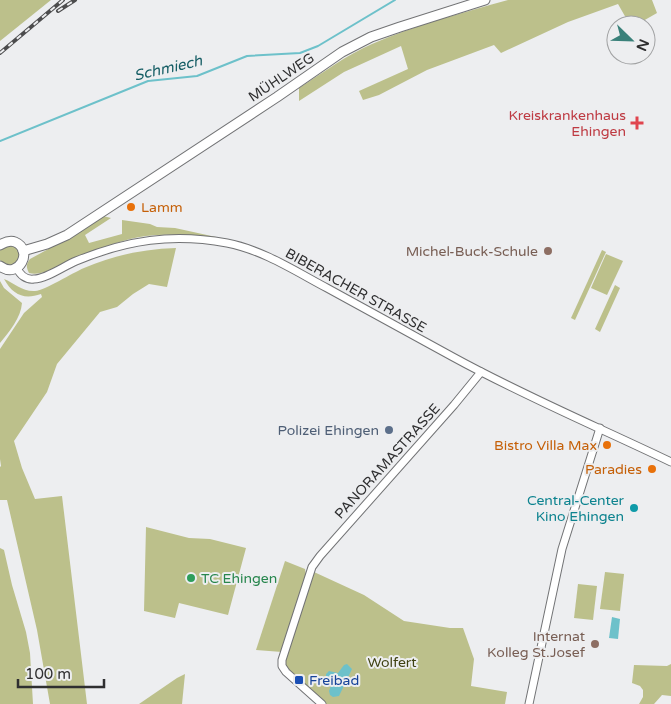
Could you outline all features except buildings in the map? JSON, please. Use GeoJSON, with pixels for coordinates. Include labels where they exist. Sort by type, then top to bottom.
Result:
{"type":"FeatureCollection","features":[{"type":"Feature","properties":{"kind":"main road","name":"MÜHLWEG"},"geometry":{"type":"LineString","coordinates":[[23,251],[47,244],[67,234],[277,97],[342,52],[372,37],[485,0]]}},
{"type":"Feature","properties":{"kind":"main road"},"geometry":{"type":"LineString","coordinates":[[0,245],[13,241],[21,246],[23,251],[23,260],[17,268],[8,270],[0,266]]}},
{"type":"Feature","properties":{"kind":"street","name":"BIBERACHER STRASSE"},"geometry":{"type":"LineString","coordinates":[[17,268],[21,275],[35,279],[108,249],[156,238],[188,238],[236,245],[282,263],[481,372],[671,462]]}},
{"type":"Feature","properties":{"kind":"street","name":"PANORAMASTRASSE"},"geometry":{"type":"LineString","coordinates":[[322,704],[286,672],[282,666],[282,660],[312,567],[481,372]]}},
{"type":"Feature","properties":{"kind":"street"},"geometry":{"type":"LineString","coordinates":[[529,704],[562,549],[600,428]]}},
{"type":"Feature","properties":{"kind":"green space"},"geometry":{"type":"Polygon","coordinates":[[[0,0],[51,0],[0,41],[0,0]]]}},
{"type":"Feature","properties":{"kind":"green space"},"geometry":{"type":"Polygon","coordinates":[[[508,0],[652,0],[657,13],[654,15],[624,15],[618,4],[568,22],[501,53],[494,45],[427,70],[379,95],[363,100],[359,91],[408,69],[401,46],[344,72],[299,101],[299,88],[362,48],[422,25],[508,0]]]}},
{"type":"Feature","properties":{"kind":"green space"},"geometry":{"type":"Polygon","coordinates":[[[103,216],[111,218],[85,235],[89,243],[122,234],[122,220],[150,224],[157,227],[175,228],[216,237],[216,239],[172,235],[138,237],[98,249],[49,271],[36,274],[29,273],[27,266],[30,259],[103,216]]]}},
{"type":"Feature","properties":{"kind":"green space"},"geometry":{"type":"Polygon","coordinates":[[[10,244],[20,251],[21,255],[14,265],[10,266],[0,259],[-1,255],[6,245],[10,244]]]}},
{"type":"Feature","properties":{"kind":"green space"},"geometry":{"type":"Polygon","coordinates":[[[176,248],[167,287],[149,284],[117,307],[100,312],[57,364],[47,392],[14,441],[22,468],[35,499],[62,496],[87,704],[50,704],[37,630],[7,500],[0,500],[0,349],[24,313],[42,297],[41,294],[35,296],[20,295],[11,289],[4,279],[23,289],[35,291],[46,288],[84,268],[118,256],[141,251],[176,248]]]}},
{"type":"Feature","properties":{"kind":"green space"},"geometry":{"type":"Polygon","coordinates":[[[602,250],[606,252],[575,320],[571,318],[602,250]]]}},
{"type":"Feature","properties":{"kind":"green space"},"geometry":{"type":"Polygon","coordinates":[[[606,254],[623,261],[607,295],[591,288],[606,254]]]}},
{"type":"Feature","properties":{"kind":"green space"},"geometry":{"type":"Polygon","coordinates":[[[0,281],[4,288],[22,303],[17,319],[0,343],[0,281]]]}},
{"type":"Feature","properties":{"kind":"green space"},"geometry":{"type":"Polygon","coordinates":[[[615,285],[620,288],[600,332],[595,329],[615,285]]]}},
{"type":"Feature","properties":{"kind":"green space","name":"TC Ehingen"},"geometry":{"type":"Polygon","coordinates":[[[146,527],[189,538],[210,539],[246,548],[228,615],[179,603],[175,618],[144,611],[146,527]]]}},
{"type":"Feature","properties":{"kind":"green space"},"geometry":{"type":"Polygon","coordinates":[[[0,548],[4,550],[26,632],[30,653],[33,704],[0,704],[0,548]]]}},
{"type":"Feature","properties":{"kind":"green space"},"geometry":{"type":"Polygon","coordinates":[[[285,561],[305,569],[306,575],[282,652],[256,650],[285,561]]]}},
{"type":"Feature","properties":{"kind":"green space","name":"Wolfert"},"geometry":{"type":"Polygon","coordinates":[[[314,572],[364,595],[404,621],[450,628],[463,628],[474,659],[471,686],[507,692],[505,704],[322,704],[286,672],[282,660],[314,572]]]}},
{"type":"Feature","properties":{"kind":"green space"},"geometry":{"type":"Polygon","coordinates":[[[605,572],[624,574],[620,611],[600,609],[605,572]]]}},
{"type":"Feature","properties":{"kind":"green space"},"geometry":{"type":"Polygon","coordinates":[[[578,584],[597,586],[593,620],[574,618],[578,584]]]}},
{"type":"Feature","properties":{"kind":"green space"},"geometry":{"type":"Polygon","coordinates":[[[671,664],[671,696],[662,695],[654,704],[639,704],[643,697],[643,690],[640,686],[632,683],[634,665],[667,666],[671,664]]]}},
{"type":"Feature","properties":{"kind":"green space"},"geometry":{"type":"Polygon","coordinates":[[[185,674],[182,704],[139,704],[177,678],[185,674]]]}},
{"type":"Feature","properties":{"kind":"water"},"geometry":{"type":"Polygon","coordinates":[[[612,617],[620,619],[618,639],[609,638],[612,617]]]}},
{"type":"Feature","properties":{"kind":"water"},"geometry":{"type":"Polygon","coordinates":[[[347,664],[352,669],[339,696],[333,697],[329,691],[332,683],[326,678],[326,674],[329,671],[338,673],[347,664]]]}},
{"type":"Feature","properties":{"kind":"waterway","name":"Schmiech"},"geometry":{"type":"LineString","coordinates":[[0,141],[148,81],[197,76],[247,56],[300,53],[318,46],[395,0]]}},
{"type":"Feature","properties":{"kind":"railway"},"geometry":{"type":"LineString","coordinates":[[0,53],[63,0]]}},
{"type":"Feature","properties":{"kind":"railway"},"geometry":{"type":"LineString","coordinates":[[58,11],[75,0]]}},
{"type":"Feature","properties":{"kind":"place","name":"Kreiskrankenhaus Ehingen"},"geometry":{"type":"Point","coordinates":[637,123]}},
{"type":"Feature","properties":{"kind":"place","name":"Lamm"},"geometry":{"type":"Point","coordinates":[131,207]}},
{"type":"Feature","properties":{"kind":"place","name":"Michel-Buck-Schule"},"geometry":{"type":"Point","coordinates":[548,251]}},
{"type":"Feature","properties":{"kind":"place","name":"Polizei Ehingen"},"geometry":{"type":"Point","coordinates":[389,430]}},
{"type":"Feature","properties":{"kind":"place","name":"Bistro Villa Max"},"geometry":{"type":"Point","coordinates":[607,445]}},
{"type":"Feature","properties":{"kind":"place","name":"Paradies"},"geometry":{"type":"Point","coordinates":[652,469]}},
{"type":"Feature","properties":{"kind":"place","name":"Central-Center Kino Ehingen"},"geometry":{"type":"Point","coordinates":[634,508]}},
{"type":"Feature","properties":{"kind":"place","name":"TC Ehingen"},"geometry":{"type":"Point","coordinates":[191,578]}},
{"type":"Feature","properties":{"kind":"place","name":"Internat Kolleg St.Josef"},"geometry":{"type":"Point","coordinates":[595,644]}},
{"type":"Feature","properties":{"kind":"place","name":"Freibad"},"geometry":{"type":"Point","coordinates":[299,680]}}]}
